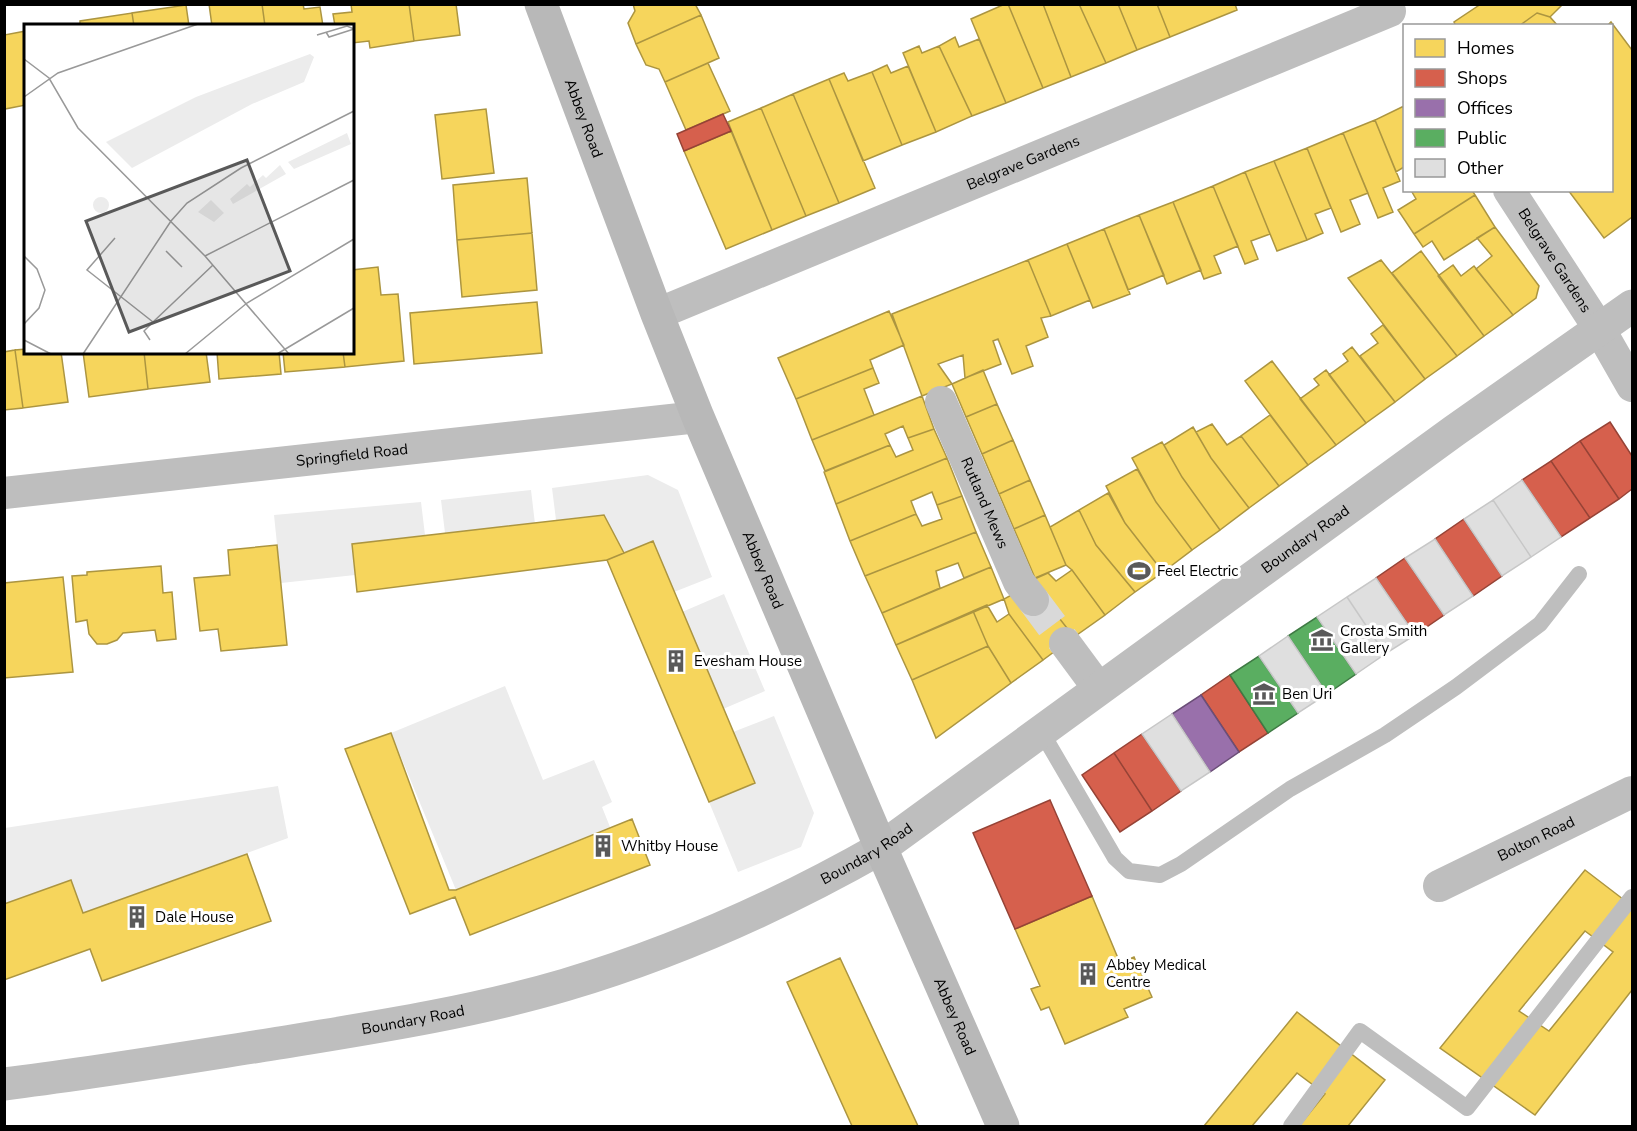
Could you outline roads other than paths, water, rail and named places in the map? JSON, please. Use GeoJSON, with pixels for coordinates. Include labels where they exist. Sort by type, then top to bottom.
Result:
{"type":"FeatureCollection","features":[{"type":"Feature","properties":{"kind":"main road","name":"Abbey Road"},"geometry":{"type":"LineString","coordinates":[[541,4],[698,417],[881,848],[1003,1126]]}},
{"type":"Feature","properties":{"kind":"street","name":"Belgrave Gardens"},"geometry":{"type":"LineString","coordinates":[[657,314],[1400,16]]}},
{"type":"Feature","properties":{"kind":"street","name":"Belgrave Gardens"},"geometry":{"type":"LineString","coordinates":[[1510,192],[1599,330]]}},
{"type":"Feature","properties":{"kind":"street","name":"Boundary Road"},"geometry":{"type":"LineString","coordinates":[[4,1084],[79,1075],[351,1032],[454,1012],[564,985],[677,947],[802,892],[881,848],[1454,431],[1632,306]]}},
{"type":"Feature","properties":{"kind":"street"},"geometry":{"type":"LineString","coordinates":[[1599,330],[1632,386]]}},
{"type":"Feature","properties":{"kind":"street","name":"Rutland Mews"},"geometry":{"type":"LineString","coordinates":[[941,402],[1019,582],[1033,600]]}},
{"type":"Feature","properties":{"kind":"street","name":"Springfield Road"},"geometry":{"type":"LineString","coordinates":[[4,493],[698,417]]}},
{"type":"Feature","properties":{"kind":"street"},"geometry":{"type":"LineString","coordinates":[[1065,644],[1099,689]]}},
{"type":"Feature","properties":{"kind":"street","name":"Bolton Road"},"geometry":{"type":"LineString","coordinates":[[1439,886],[1632,792]]}},
{"type":"Feature","properties":{"kind":"lane"},"geometry":{"type":"LineString","coordinates":[[1041,731],[1115,858],[1129,871],[1160,875],[1181,864],[1290,789],[1385,735],[1456,687],[1540,624],[1579,574]]}},
{"type":"Feature","properties":{"kind":"lane"},"geometry":{"type":"LineString","coordinates":[[1291,1126],[1360,1031],[1467,1108],[1632,897]]}},
{"type":"Feature","properties":{"kind":"tunnel"},"geometry":{"type":"LineString","coordinates":[[1033,600],[1065,643]]}},
{"type":"Feature","properties":{"kind":"place","name":"Feel Electric"},"geometry":{"type":"Point","coordinates":[1139,571]}},
{"type":"Feature","properties":{"kind":"place","name":"Crosta Smith Gallery"},"geometry":{"type":"Point","coordinates":[1322,640]}},
{"type":"Feature","properties":{"kind":"place","name":"Evesham House"},"geometry":{"type":"Point","coordinates":[676,661]}},
{"type":"Feature","properties":{"kind":"place","name":"Ben Uri"},"geometry":{"type":"Point","coordinates":[1264,694]}},
{"type":"Feature","properties":{"kind":"place","name":"Whitby House"},"geometry":{"type":"Point","coordinates":[603,846]}},
{"type":"Feature","properties":{"kind":"place","name":"Dale House"},"geometry":{"type":"Point","coordinates":[137,917]}},
{"type":"Feature","properties":{"kind":"place","name":"Abbey Medical Centre"},"geometry":{"type":"Point","coordinates":[1088,974]}}]}
